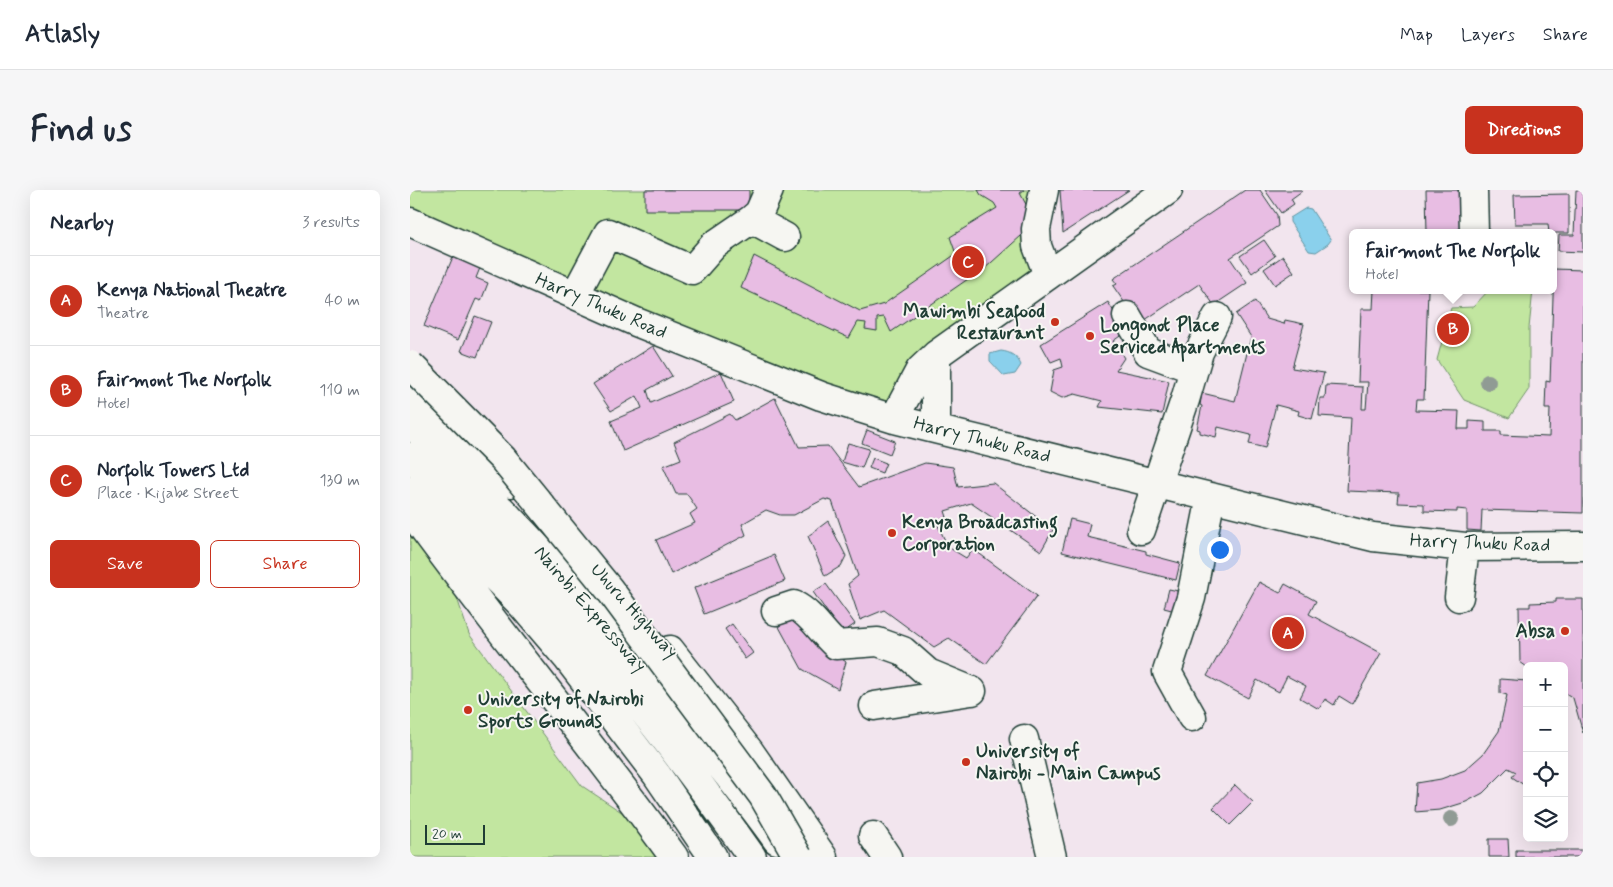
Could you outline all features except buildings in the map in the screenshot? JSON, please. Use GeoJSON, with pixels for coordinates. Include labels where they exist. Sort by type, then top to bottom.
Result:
{"type":"FeatureCollection","features":[{"type":"Feature","properties":{"kind":"main road"},"geometry":{"type":"LineString","coordinates":[[576,295],[608,233],[692,270],[714,245],[759,213],[769,190]]}},
{"type":"Feature","properties":{"kind":"main road"},"geometry":{"type":"LineString","coordinates":[[1044,190],[1036,229],[1038,246],[1048,275]]}},
{"type":"Feature","properties":{"kind":"main road"},"geometry":{"type":"LineString","coordinates":[[894,419],[920,370],[936,355],[1168,190]]}},
{"type":"Feature","properties":{"kind":"main road"},"geometry":{"type":"LineString","coordinates":[[1473,190],[1474,229]]}},
{"type":"Feature","properties":{"kind":"main road"},"geometry":{"type":"LineString","coordinates":[[752,219],[785,237]]}},
{"type":"Feature","properties":{"kind":"main road","name":"Harry Thuku Road"},"geometry":{"type":"LineString","coordinates":[[410,222],[636,322],[821,396],[894,419],[1373,537],[1465,547],[1583,546]]}},
{"type":"Feature","properties":{"kind":"main road"},"geometry":{"type":"LineString","coordinates":[[1127,316],[1148,352],[1194,369]]}},
{"type":"Feature","properties":{"kind":"main road"},"geometry":{"type":"LineString","coordinates":[[1141,530],[1199,352],[1216,317]]}},
{"type":"Feature","properties":{"kind":"main road"},"geometry":{"type":"LineString","coordinates":[[936,355],[936,429]]}},
{"type":"Feature","properties":{"kind":"main road"},"geometry":{"type":"LineString","coordinates":[[410,365],[503,460],[609,588],[763,796],[798,857]]}},
{"type":"Feature","properties":{"kind":"main road","name":"Uhuru Highway"},"geometry":{"type":"LineString","coordinates":[[410,396],[518,490],[646,619],[750,752],[824,857]]}},
{"type":"Feature","properties":{"kind":"main road","name":"Nairobi Expressway"},"geometry":{"type":"LineString","coordinates":[[410,424],[453,460],[612,630],[760,816],[789,857]]}},
{"type":"Feature","properties":{"kind":"main road","name":"Nairobi Expressway"},"geometry":{"type":"LineString","coordinates":[[410,458],[467,509],[582,635],[694,774],[752,857]]}},
{"type":"Feature","properties":{"kind":"main road"},"geometry":{"type":"LineString","coordinates":[[410,491],[521,604],[568,659],[657,776],[713,857]]}},
{"type":"Feature","properties":{"kind":"main road"},"geometry":{"type":"LineString","coordinates":[[1192,717],[1167,672],[1191,598],[1211,497]]}},
{"type":"Feature","properties":{"kind":"main road"},"geometry":{"type":"LineString","coordinates":[[410,510],[475,599],[536,675],[674,857]]}},
{"type":"Feature","properties":{"kind":"main road"},"geometry":{"type":"LineString","coordinates":[[1460,597],[1465,547]]}},
{"type":"Feature","properties":{"kind":"main road"},"geometry":{"type":"LineString","coordinates":[[776,611],[794,605],[806,611],[824,634],[836,644],[855,645],[878,642],[903,650],[928,673],[972,691],[874,706]]}},
{"type":"Feature","properties":{"kind":"main road"},"geometry":{"type":"LineString","coordinates":[[1024,739],[1052,857]]}},
{"type":"Feature","properties":{"kind":"green space"},"geometry":{"type":"Polygon","coordinates":[[[410,190],[1042,190],[1048,275],[936,355],[894,419],[410,222],[410,190]]]}},
{"type":"Feature","properties":{"kind":"green space"},"geometry":{"type":"Polygon","coordinates":[[[1485,294],[1533,294],[1529,328],[1529,389],[1509,418],[1464,400],[1437,360],[1451,308],[1473,307],[1485,294]]]}},
{"type":"Feature","properties":{"kind":"green space","name":"University of Nairobi Sports Grounds"},"geometry":{"type":"Polygon","coordinates":[[[410,526],[450,577],[469,634],[582,786],[623,813],[661,857],[410,857],[410,526]]]}},
{"type":"Feature","properties":{"kind":"water"},"geometry":{"type":"Polygon","coordinates":[[[1306,208],[1311,209],[1331,240],[1316,252],[1309,251],[1290,222],[1290,218],[1306,208]]]}},
{"type":"Feature","properties":{"kind":"water"},"geometry":{"type":"Polygon","coordinates":[[[1001,351],[1013,355],[1021,365],[1015,374],[1004,376],[990,361],[990,354],[1001,351]]]}},
{"type":"Feature","properties":{"kind":"place","name":"Norfolk Towers Ltd"},"geometry":{"type":"Point","coordinates":[968,262]}},
{"type":"Feature","properties":{"kind":"place","name":"Mawimbi Seafood Restaurant"},"geometry":{"type":"Point","coordinates":[1055,322]}},
{"type":"Feature","properties":{"kind":"place","name":"Fairmont The Norfolk"},"geometry":{"type":"Point","coordinates":[1453,329]}},
{"type":"Feature","properties":{"kind":"place","name":"Longonot Place Serviced Apartments"},"geometry":{"type":"Point","coordinates":[1090,336]}},
{"type":"Feature","properties":{"kind":"place","name":"Kenya Broadcasting Corporation"},"geometry":{"type":"Point","coordinates":[892,533]}},
{"type":"Feature","properties":{"kind":"place","name":"Absa"},"geometry":{"type":"Point","coordinates":[1565,631]}},
{"type":"Feature","properties":{"kind":"place","name":"Kenya National Theatre"},"geometry":{"type":"Point","coordinates":[1288,633]}},
{"type":"Feature","properties":{"kind":"place","name":"University of Nairobi Sports Grounds"},"geometry":{"type":"Point","coordinates":[468,710]}},
{"type":"Feature","properties":{"kind":"place","name":"University of Nairobi - Main Campus"},"geometry":{"type":"Point","coordinates":[966,762]}}]}
